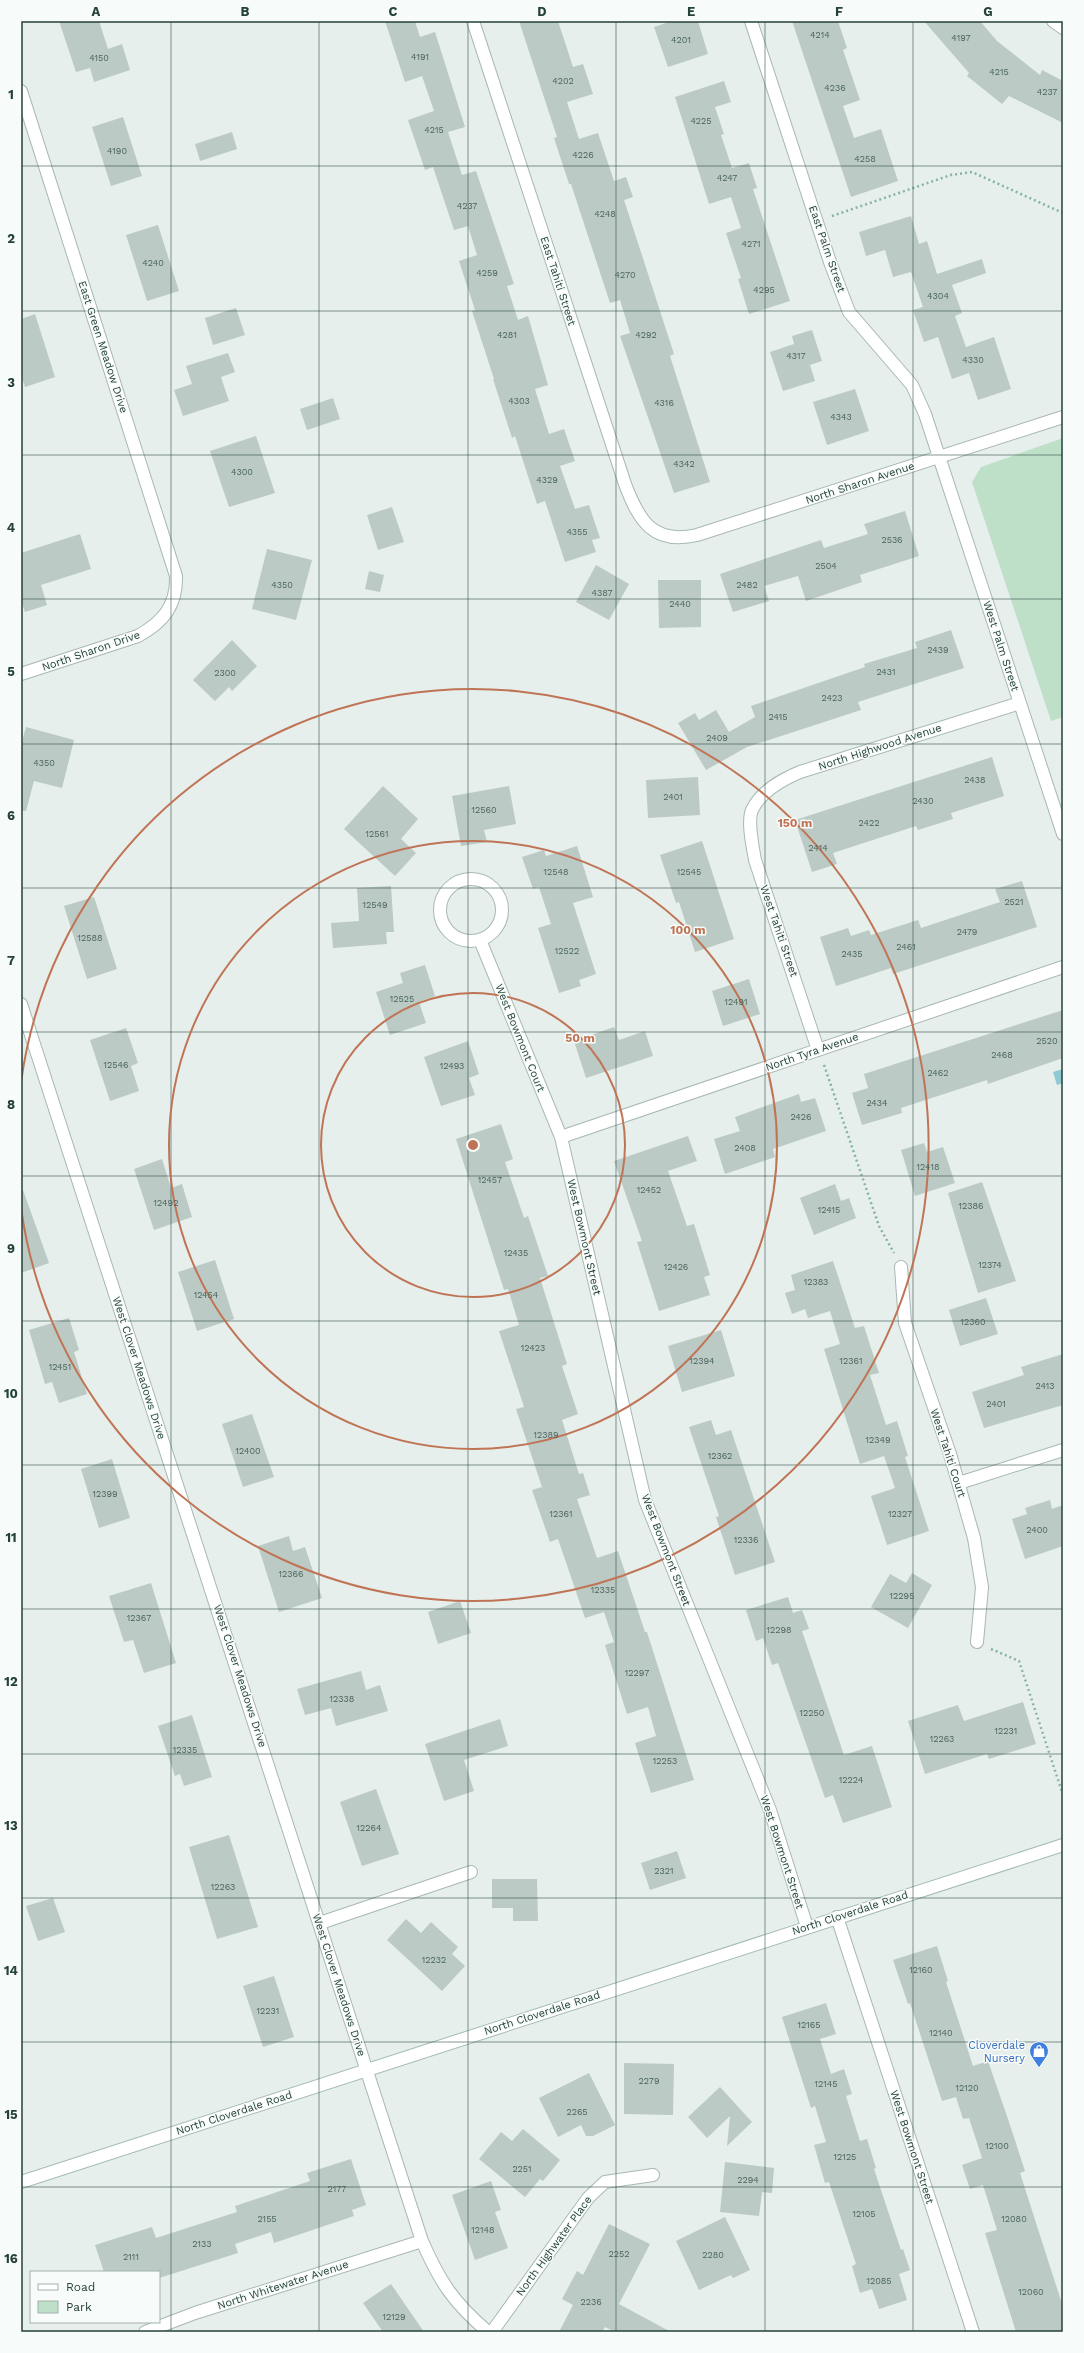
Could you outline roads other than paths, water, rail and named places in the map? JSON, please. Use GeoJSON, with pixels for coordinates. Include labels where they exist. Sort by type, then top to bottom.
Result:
{"type":"FeatureCollection","features":[{"type":"Feature","properties":{"kind":"street","name":"East Tahiti Street"},"geometry":{"type":"LineString","coordinates":[[473,21],[625,484],[640,519],[656,533]]}},
{"type":"Feature","properties":{"kind":"street","name":"East Palm Street"},"geometry":{"type":"LineString","coordinates":[[751,21],[817,221],[850,312],[912,385],[925,414],[939,457]]}},
{"type":"Feature","properties":{"kind":"street"},"geometry":{"type":"LineString","coordinates":[[1053,21],[1063,28]]}},
{"type":"Feature","properties":{"kind":"street","name":"East Green Meadow Drive"},"geometry":{"type":"LineString","coordinates":[[21,91],[176,576],[176,591],[172,604]]}},
{"type":"Feature","properties":{"kind":"street","name":"North Sharon Avenue"},"geometry":{"type":"LineString","coordinates":[[656,533],[685,538],[697,535],[1063,417]]}},
{"type":"Feature","properties":{"kind":"street","name":"West Palm Street"},"geometry":{"type":"LineString","coordinates":[[939,457],[1063,834]]}},
{"type":"Feature","properties":{"kind":"street","name":"North Sharon Drive"},"geometry":{"type":"LineString","coordinates":[[21,674],[138,636],[155,626],[172,604]]}},
{"type":"Feature","properties":{"kind":"street","name":"North Highwood Avenue"},"geometry":{"type":"LineString","coordinates":[[752,811],[770,788],[781,780],[800,772],[1020,703]]}},
{"type":"Feature","properties":{"kind":"street","name":"West Tahiti Street"},"geometry":{"type":"LineString","coordinates":[[752,811],[751,832],[754,860],[818,1050]]}},
{"type":"Feature","properties":{"kind":"street"},"geometry":{"type":"LineString","coordinates":[[474,879],[486,883],[495,891],[501,901],[502,913],[498,925],[490,934],[480,940],[468,941],[456,937],[447,929],[441,919],[440,907],[444,895],[452,886],[462,880],[474,879]]}},
{"type":"Feature","properties":{"kind":"street","name":"West Bowmont Court"},"geometry":{"type":"LineString","coordinates":[[480,940],[561,1137]]}},
{"type":"Feature","properties":{"kind":"street","name":"North Tyra Avenue"},"geometry":{"type":"LineString","coordinates":[[561,1137],[1063,967]]}},
{"type":"Feature","properties":{"kind":"street","name":"West Clover Meadows Drive"},"geometry":{"type":"LineString","coordinates":[[21,1004],[422,2241],[437,2274],[450,2294],[465,2312],[488,2332]]}},
{"type":"Feature","properties":{"kind":"street","name":"West Bowmont Street"},"geometry":{"type":"LineString","coordinates":[[561,1137],[645,1500],[770,1810],[807,1927]]}},
{"type":"Feature","properties":{"kind":"street","name":"West Tahiti Court"},"geometry":{"type":"LineString","coordinates":[[901,1266],[902,1306],[905,1323],[959,1483],[974,1538],[982,1587],[976,1642]]}},
{"type":"Feature","properties":{"kind":"street"},"geometry":{"type":"LineString","coordinates":[[959,1483],[1063,1450]]}},
{"type":"Feature","properties":{"kind":"street","name":"North Cloverdale Road"},"geometry":{"type":"LineString","coordinates":[[21,2182],[1063,1844]]}},
{"type":"Feature","properties":{"kind":"street"},"geometry":{"type":"LineString","coordinates":[[320,1923],[471,1872]]}},
{"type":"Feature","properties":{"kind":"street","name":"West Bowmont Street"},"geometry":{"type":"LineString","coordinates":[[837,1917],[973,2332]]}},
{"type":"Feature","properties":{"kind":"street","name":"North Highwater Place"},"geometry":{"type":"LineString","coordinates":[[492,2332],[588,2198],[605,2182],[653,2175]]}},
{"type":"Feature","properties":{"kind":"street","name":"North Whitewater Avenue"},"geometry":{"type":"LineString","coordinates":[[146,2332],[194,2313],[422,2241]]}},
{"type":"Feature","properties":{"kind":"water"},"geometry":{"type":"Polygon","coordinates":[[[1063,1069],[1063,1083],[1057,1085],[1053,1072],[1063,1069]]]}},
{"type":"Feature","properties":{"kind":"place","name":"Cloverdale Nursery"},"geometry":{"type":"Point","coordinates":[1039,2068]}}]}
